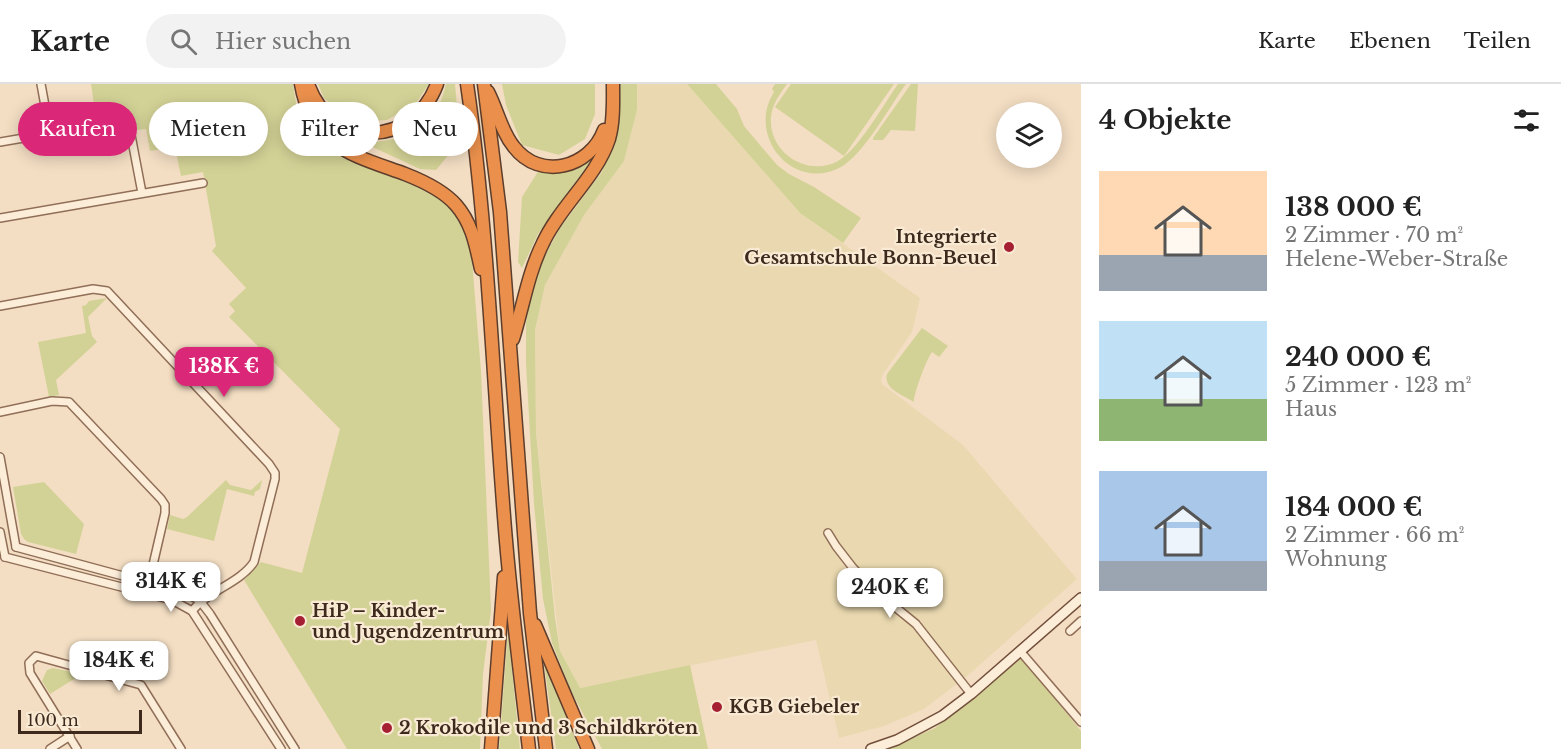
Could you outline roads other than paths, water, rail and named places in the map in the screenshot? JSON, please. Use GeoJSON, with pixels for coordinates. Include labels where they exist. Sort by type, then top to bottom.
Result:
{"type":"FeatureCollection","features":[{"type":"Feature","properties":{"kind":"highway"},"geometry":{"type":"LineString","coordinates":[[301,84],[304,102],[324,136],[342,149],[363,159],[423,181],[456,204],[474,235],[490,304]]}},
{"type":"Feature","properties":{"kind":"highway"},"geometry":{"type":"LineString","coordinates":[[308,84],[315,101],[335,122],[348,129],[373,133],[397,129],[410,122],[429,102],[437,84]]}},
{"type":"Feature","properties":{"kind":"highway"},"geometry":{"type":"LineString","coordinates":[[468,84],[483,213],[506,543],[529,749]]}},
{"type":"Feature","properties":{"kind":"highway"},"geometry":{"type":"LineString","coordinates":[[485,85],[497,109],[502,126],[514,147],[533,162],[548,167],[557,167],[566,166],[581,159],[592,150],[600,138],[606,115],[606,84]]}},
{"type":"Feature","properties":{"kind":"highway"},"geometry":{"type":"LineString","coordinates":[[511,349],[530,272],[543,241],[600,159],[609,138],[613,116],[613,84]]}},
{"type":"Feature","properties":{"kind":"highway"},"geometry":{"type":"LineString","coordinates":[[485,85],[500,212],[530,613],[546,749]]}},
{"type":"Feature","properties":{"kind":"highway"},"geometry":{"type":"LineString","coordinates":[[491,749],[506,543]]}},
{"type":"Feature","properties":{"kind":"highway"},"geometry":{"type":"LineString","coordinates":[[530,613],[588,749]]}},
{"type":"Feature","properties":{"kind":"main road"},"geometry":{"type":"LineString","coordinates":[[871,749],[924,727],[971,694],[1081,598]]}},
{"type":"Feature","properties":{"kind":"street"},"geometry":{"type":"LineString","coordinates":[[41,84],[44,102]]}},
{"type":"Feature","properties":{"kind":"street"},"geometry":{"type":"LineString","coordinates":[[0,142],[18,139]]}},
{"type":"Feature","properties":{"kind":"street"},"geometry":{"type":"LineString","coordinates":[[135,156],[142,193]]}},
{"type":"Feature","properties":{"kind":"street"},"geometry":{"type":"LineString","coordinates":[[0,218],[202,183]]}},
{"type":"Feature","properties":{"kind":"street"},"geometry":{"type":"LineString","coordinates":[[0,306],[93,289],[107,291],[275,473],[254,562],[248,571],[200,601],[192,611]]}},
{"type":"Feature","properties":{"kind":"street"},"geometry":{"type":"LineString","coordinates":[[0,411],[55,401],[69,402],[161,499],[165,506],[165,513],[149,582]]}},
{"type":"Feature","properties":{"kind":"street"},"geometry":{"type":"LineString","coordinates":[[0,457],[16,547]]}},
{"type":"Feature","properties":{"kind":"street"},"geometry":{"type":"LineString","coordinates":[[0,532],[2,558]]}},
{"type":"Feature","properties":{"kind":"street"},"geometry":{"type":"LineString","coordinates":[[828,533],[853,568],[873,589],[916,624],[971,694]]}},
{"type":"Feature","properties":{"kind":"street"},"geometry":{"type":"LineString","coordinates":[[16,547],[188,593],[200,601],[295,749]]}},
{"type":"Feature","properties":{"kind":"street"},"geometry":{"type":"LineString","coordinates":[[2,558],[16,547]]}},
{"type":"Feature","properties":{"kind":"street"},"geometry":{"type":"LineString","coordinates":[[2,558],[172,600],[192,611],[280,749]]}},
{"type":"Feature","properties":{"kind":"street"},"geometry":{"type":"LineString","coordinates":[[1070,631],[1081,621]]}},
{"type":"Feature","properties":{"kind":"street"},"geometry":{"type":"LineString","coordinates":[[1020,651],[1081,722]]}},
{"type":"Feature","properties":{"kind":"street"},"geometry":{"type":"LineString","coordinates":[[78,749],[30,673],[29,663],[36,656],[141,685],[181,749]]}},
{"type":"Feature","properties":{"kind":"street"},"geometry":{"type":"LineString","coordinates":[[50,749],[70,736]]}},
{"type":"Feature","properties":{"kind":"place","name":"Integrierte Gesamtschule Bonn-Beuel"},"geometry":{"type":"Point","coordinates":[1009,247]}},
{"type":"Feature","properties":{"kind":"place","name":"HiP – Kinder- und Jugendzentrum"},"geometry":{"type":"Point","coordinates":[300,621]}},
{"type":"Feature","properties":{"kind":"place","name":"KGB Giebeler"},"geometry":{"type":"Point","coordinates":[717,707]}},
{"type":"Feature","properties":{"kind":"place","name":"2 Krokodile und 3 Schildkröten"},"geometry":{"type":"Point","coordinates":[387,728]}}]}
